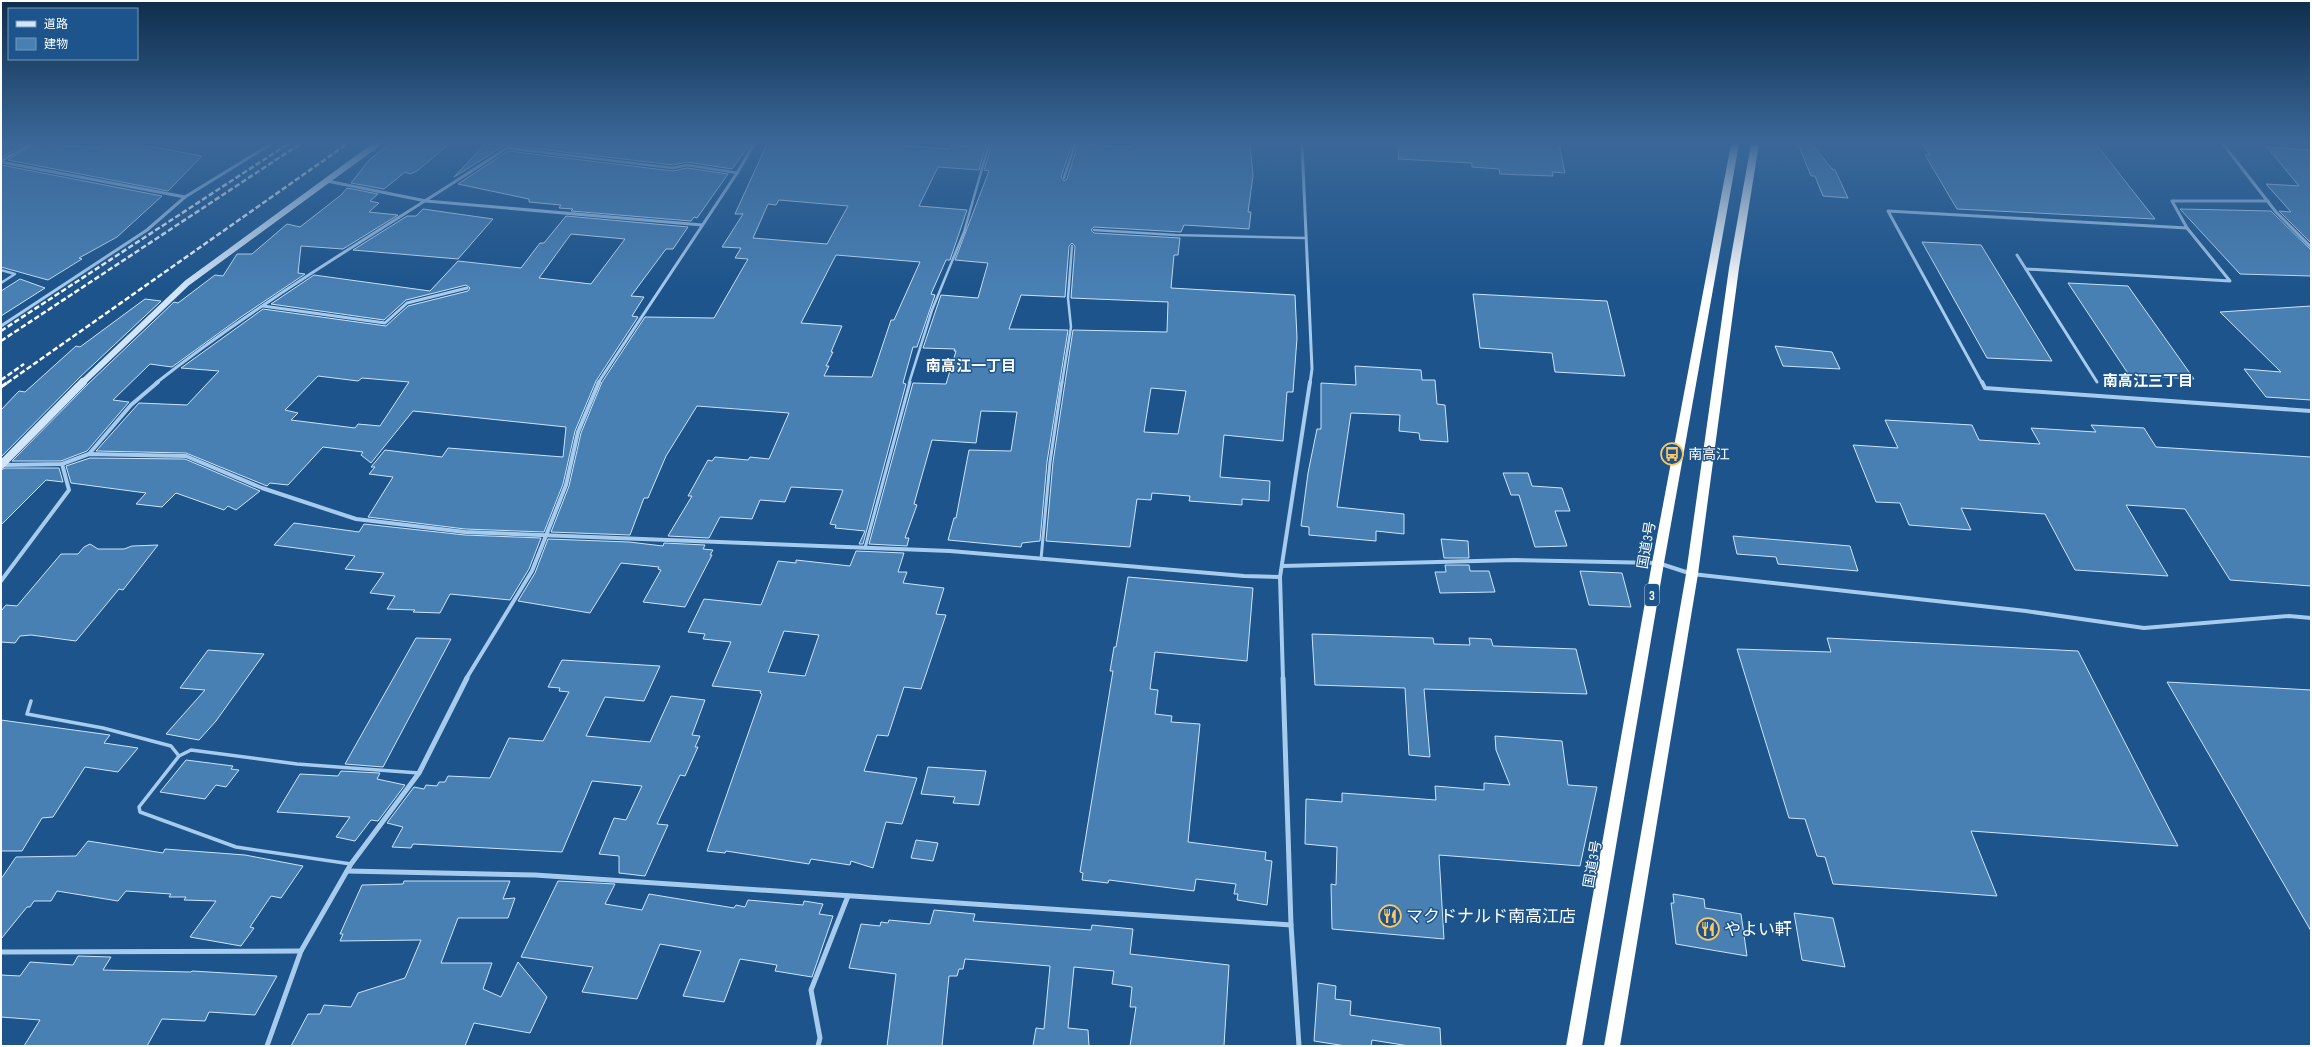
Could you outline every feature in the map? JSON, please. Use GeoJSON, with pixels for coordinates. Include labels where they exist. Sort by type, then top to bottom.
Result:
{"type":"FeatureCollection","features":[{"type":"Feature","properties":{"kind":"highway","name":"国道3号"},"geometry":{"type":"LineString","coordinates":[[1574,1046],[1608,864],[1658,563],[1726,193]]}},
{"type":"Feature","properties":{"kind":"highway"},"geometry":{"type":"LineString","coordinates":[[1612,1046],[1692,574],[1734,268],[1747,193]]}},
{"type":"Feature","properties":{"kind":"street"},"geometry":{"type":"LineString","coordinates":[[163,193],[185,197]]}},
{"type":"Feature","properties":{"kind":"street"},"geometry":{"type":"LineString","coordinates":[[1,326],[148,230],[192,193]]}},
{"type":"Feature","properties":{"kind":"street"},"geometry":{"type":"LineString","coordinates":[[1,465],[106,359],[187,283],[308,193]]}},
{"type":"Feature","properties":{"kind":"street"},"geometry":{"type":"LineString","coordinates":[[387,193],[426,201],[702,225]]}},
{"type":"Feature","properties":{"kind":"street"},"geometry":{"type":"LineString","coordinates":[[89,454],[145,392],[194,354],[262,306],[438,193]]}},
{"type":"Feature","properties":{"kind":"street"},"geometry":{"type":"LineString","coordinates":[[267,1046],[301,951],[346,871],[419,772],[474,663],[532,571],[566,485],[578,432],[595,388],[724,193]]}},
{"type":"Feature","properties":{"kind":"street"},"geometry":{"type":"LineString","coordinates":[[1299,1046],[1291,925],[1280,577],[1312,369],[1304,193]]}},
{"type":"Feature","properties":{"kind":"street"},"geometry":{"type":"LineString","coordinates":[[2261,193],[2311,246]]}},
{"type":"Feature","properties":{"kind":"street"},"geometry":{"type":"LineString","coordinates":[[2026,269],[2230,281],[2187,228],[2172,201],[2268,202]]}},
{"type":"Feature","properties":{"kind":"street"},"geometry":{"type":"LineString","coordinates":[[2187,228],[1888,211],[1985,388],[2311,411]]}},
{"type":"Feature","properties":{"kind":"street"},"geometry":{"type":"LineString","coordinates":[[2017,255],[2096,382]]}},
{"type":"Feature","properties":{"kind":"street"},"geometry":{"type":"LineString","coordinates":[[262,306],[385,324],[407,303],[467,288]]}},
{"type":"Feature","properties":{"kind":"street"},"geometry":{"type":"LineString","coordinates":[[1,465],[62,464],[89,454],[186,456],[262,488],[356,519],[465,532],[547,534],[950,551],[1244,576],[1280,577]]}},
{"type":"Feature","properties":{"kind":"street"},"geometry":{"type":"LineString","coordinates":[[1,581],[69,490],[62,464]]}},
{"type":"Feature","properties":{"kind":"street"},"geometry":{"type":"LineString","coordinates":[[1282,566],[1515,560],[1658,563],[1692,574],[2026,611],[2144,628],[2289,616],[2311,618]]}},
{"type":"Feature","properties":{"kind":"street"},"geometry":{"type":"LineString","coordinates":[[346,871],[536,875],[1291,925]]}},
{"type":"Feature","properties":{"kind":"street"},"geometry":{"type":"LineString","coordinates":[[818,1046],[820,1038],[812,990],[848,896]]}},
{"type":"Feature","properties":{"kind":"street"},"geometry":{"type":"LineString","coordinates":[[1,952],[301,951]]}},
{"type":"Feature","properties":{"kind":"lane"},"geometry":{"type":"LineString","coordinates":[[865,548],[912,375],[932,310],[964,232],[976,193]]}},
{"type":"Feature","properties":{"kind":"lane"},"geometry":{"type":"LineString","coordinates":[[1094,230],[1175,235],[1306,238]]}},
{"type":"Feature","properties":{"kind":"lane"},"geometry":{"type":"LineString","coordinates":[[1041,559],[1050,462],[1071,327],[1068,298],[1072,246]]}},
{"type":"Feature","properties":{"kind":"lane"},"geometry":{"type":"LineString","coordinates":[[1,270],[15,274],[1,282]]}},
{"type":"Feature","properties":{"kind":"lane"},"geometry":{"type":"LineString","coordinates":[[31,701],[27,714],[103,728],[171,746],[179,756]]}},
{"type":"Feature","properties":{"kind":"lane"},"geometry":{"type":"LineString","coordinates":[[351,864],[236,847],[140,812],[139,807],[179,756],[191,750],[297,764],[419,772]]}},
{"type":"Feature","properties":{"kind":"building"},"geometry":{"type":"Polygon","coordinates":[[[1,193],[146,193],[162,196],[117,237],[79,258],[82,259],[48,280],[1,267],[1,193]]]}},
{"type":"Feature","properties":{"kind":"building"},"geometry":{"type":"Polygon","coordinates":[[[343,193],[378,194],[370,201],[379,203],[369,212],[398,215],[343,249],[301,246],[298,273],[305,274],[241,317],[172,367],[150,364],[113,400],[129,402],[87,451],[61,461],[12,461],[88,384],[174,302],[178,303],[215,275],[223,276],[237,254],[252,254],[287,224],[300,227],[343,193]]]}},
{"type":"Feature","properties":{"kind":"building"},"geometry":{"type":"Polygon","coordinates":[[[500,193],[715,193],[697,218],[694,217],[691,221],[571,211],[573,209],[559,208],[561,205],[529,202],[529,199],[500,193]]]}},
{"type":"Feature","properties":{"kind":"building"},"geometry":{"type":"Polygon","coordinates":[[[745,193],[925,193],[919,206],[967,210],[950,260],[946,260],[931,294],[935,295],[917,347],[913,347],[903,383],[906,384],[863,544],[859,544],[865,531],[835,528],[836,525],[830,524],[843,490],[791,487],[785,502],[760,500],[752,519],[720,517],[709,538],[668,536],[692,496],[688,496],[708,460],[712,461],[715,457],[748,460],[750,457],[769,459],[789,413],[697,406],[666,456],[648,498],[644,498],[630,535],[551,532],[569,486],[581,433],[602,382],[645,317],[714,318],[748,259],[735,258],[741,248],[722,247],[743,214],[735,214],[745,193]],[[779,200],[776,205],[768,204],[753,238],[827,244],[848,206],[779,200]],[[836,255],[801,323],[842,326],[831,352],[833,352],[826,366],[829,366],[824,376],[872,377],[891,320],[894,320],[920,262],[836,255]]]}},
{"type":"Feature","properties":{"kind":"building"},"geometry":{"type":"Polygon","coordinates":[[[981,193],[1251,193],[1248,212],[1251,212],[1249,229],[1184,225],[1181,232],[1094,227],[1091,230],[1094,233],[1180,238],[1178,255],[1174,255],[1171,288],[1295,295],[1297,338],[1293,392],[1287,392],[1283,441],[1224,435],[1220,477],[1270,481],[1269,501],[1242,499],[1242,505],[1189,501],[1190,496],[1152,493],[1151,500],[1137,499],[1130,547],[1046,541],[1053,462],[1073,330],[1167,332],[1168,302],[1071,298],[1075,246],[1072,243],[1069,246],[1065,297],[1021,295],[1009,329],[1068,330],[1047,462],[1040,541],[1022,543],[1021,547],[948,540],[954,518],[956,518],[969,450],[1011,451],[1017,412],[981,411],[976,443],[932,440],[914,504],[917,505],[905,538],[909,538],[907,546],[869,544],[913,383],[946,384],[956,351],[954,351],[955,349],[923,348],[941,295],[978,298],[988,263],[955,260],[981,193]],[[1151,388],[1144,432],[1178,434],[1186,391],[1151,388]]]}},
{"type":"Feature","properties":{"kind":"building"},"geometry":{"type":"Polygon","coordinates":[[[1822,193],[1846,193],[1848,198],[1823,196],[1822,193]]]}},
{"type":"Feature","properties":{"kind":"building"},"geometry":{"type":"Polygon","coordinates":[[[1947,193],[2134,193],[2155,219],[1957,209],[1947,193]]]}},
{"type":"Feature","properties":{"kind":"building"},"geometry":{"type":"Polygon","coordinates":[[[2274,193],[2311,193],[2311,243],[2279,211],[2291,212],[2274,193]]]}},
{"type":"Feature","properties":{"kind":"building"},"geometry":{"type":"Polygon","coordinates":[[[423,209],[493,219],[458,259],[353,250],[407,216],[416,216],[423,209]]]}},
{"type":"Feature","properties":{"kind":"building"},"geometry":{"type":"Polygon","coordinates":[[[2180,209],[2271,211],[2311,250],[2311,276],[2240,274],[2180,209]]]}},
{"type":"Feature","properties":{"kind":"building"},"geometry":{"type":"Polygon","coordinates":[[[566,216],[688,227],[673,249],[666,249],[631,296],[644,297],[632,316],[638,317],[596,381],[575,431],[563,484],[544,532],[465,529],[368,517],[393,477],[369,474],[375,467],[371,467],[385,450],[442,457],[448,448],[563,457],[566,427],[413,411],[371,463],[361,455],[363,452],[323,447],[288,485],[270,483],[267,486],[186,453],[96,451],[139,403],[187,405],[219,371],[181,368],[263,309],[386,326],[408,306],[468,291],[470,288],[466,285],[406,300],[384,320],[271,304],[314,275],[430,291],[458,261],[521,268],[540,243],[544,243],[566,216]],[[571,234],[539,278],[591,284],[625,239],[571,234]],[[318,376],[285,410],[298,413],[291,420],[355,428],[358,424],[380,426],[409,382],[362,378],[358,381],[318,376]]]}},
{"type":"Feature","properties":{"kind":"building"},"geometry":{"type":"Polygon","coordinates":[[[1922,242],[1981,245],[2052,361],[1987,358],[1922,242]]]}},
{"type":"Feature","properties":{"kind":"building"},"geometry":{"type":"Polygon","coordinates":[[[20,279],[45,288],[1,316],[1,291],[20,279]]]}},
{"type":"Feature","properties":{"kind":"building"},"geometry":{"type":"Polygon","coordinates":[[[2068,283],[2128,286],[2194,379],[2129,375],[2068,283]]]}},
{"type":"Feature","properties":{"kind":"building"},"geometry":{"type":"Polygon","coordinates":[[[1473,294],[1607,301],[1625,376],[1555,372],[1552,353],[1480,348],[1473,294]]]}},
{"type":"Feature","properties":{"kind":"building"},"geometry":{"type":"Polygon","coordinates":[[[145,299],[161,301],[79,378],[1,457],[1,410],[19,391],[25,392],[76,346],[80,347],[145,299]]]}},
{"type":"Feature","properties":{"kind":"building"},"geometry":{"type":"Polygon","coordinates":[[[2311,306],[2311,400],[2266,397],[2244,369],[2281,372],[2220,312],[2311,306]]]}},
{"type":"Feature","properties":{"kind":"building"},"geometry":{"type":"Polygon","coordinates":[[[1775,346],[1832,352],[1840,369],[1783,366],[1775,346]]]}},
{"type":"Feature","properties":{"kind":"building"},"geometry":{"type":"Polygon","coordinates":[[[1355,366],[1421,370],[1422,380],[1435,380],[1437,404],[1445,405],[1448,442],[1420,440],[1419,433],[1399,431],[1400,415],[1351,413],[1337,507],[1404,514],[1404,534],[1376,531],[1376,541],[1309,535],[1309,527],[1301,526],[1308,473],[1317,429],[1321,429],[1321,383],[1356,385],[1355,366]]]}},
{"type":"Feature","properties":{"kind":"building"},"geometry":{"type":"Polygon","coordinates":[[[1885,420],[1972,425],[1979,440],[2040,444],[2031,428],[2096,432],[2091,425],[2144,428],[2156,447],[2311,457],[2311,586],[2230,580],[2185,509],[2126,505],[2168,576],[2075,570],[2045,514],[1961,508],[1971,530],[1909,525],[1900,503],[1876,502],[1853,445],[1898,448],[1885,420]]]}},
{"type":"Feature","properties":{"kind":"building"},"geometry":{"type":"Polygon","coordinates":[[[90,458],[185,459],[260,491],[236,510],[228,506],[224,510],[176,493],[162,507],[136,504],[146,493],[71,483],[66,466],[90,458]]]}},
{"type":"Feature","properties":{"kind":"building"},"geometry":{"type":"Polygon","coordinates":[[[5,468],[59,468],[63,482],[46,480],[1,525],[1,470],[5,468]]]}},
{"type":"Feature","properties":{"kind":"building"},"geometry":{"type":"Polygon","coordinates":[[[1503,473],[1528,473],[1532,486],[1562,488],[1570,511],[1555,511],[1567,546],[1535,547],[1519,495],[1511,495],[1503,473]]]}},
{"type":"Feature","properties":{"kind":"building"},"geometry":{"type":"Polygon","coordinates":[[[294,523],[359,532],[364,524],[465,535],[541,538],[529,569],[510,600],[450,594],[440,613],[413,612],[415,610],[387,609],[395,596],[370,593],[384,573],[345,569],[355,556],[274,545],[294,523]]]}},
{"type":"Feature","properties":{"kind":"building"},"geometry":{"type":"Polygon","coordinates":[[[1733,536],[1850,546],[1858,571],[1778,564],[1776,557],[1737,554],[1733,536]]]}},
{"type":"Feature","properties":{"kind":"building"},"geometry":{"type":"Polygon","coordinates":[[[548,539],[629,542],[663,546],[664,543],[705,545],[703,549],[713,550],[710,555],[712,555],[685,607],[643,602],[661,570],[658,569],[659,567],[621,563],[590,613],[518,601],[535,573],[548,539]]]}},
{"type":"Feature","properties":{"kind":"building"},"geometry":{"type":"Polygon","coordinates":[[[1441,539],[1468,541],[1469,558],[1444,558],[1441,539]]]}},
{"type":"Feature","properties":{"kind":"building"},"geometry":{"type":"Polygon","coordinates":[[[90,544],[98,549],[124,549],[132,546],[158,545],[123,590],[119,589],[76,641],[31,635],[20,636],[15,643],[1,642],[1,611],[6,605],[17,606],[61,554],[78,554],[84,547],[90,544]]]}},
{"type":"Feature","properties":{"kind":"building"},"geometry":{"type":"Polygon","coordinates":[[[856,551],[904,553],[898,572],[907,572],[903,583],[944,588],[936,614],[946,615],[921,689],[904,687],[888,736],[877,735],[864,771],[917,778],[902,824],[886,822],[873,868],[851,861],[850,865],[811,859],[809,864],[726,851],[725,853],[707,851],[762,694],[760,693],[761,691],[712,686],[731,642],[703,639],[705,634],[688,632],[704,599],[761,605],[778,561],[796,563],[796,560],[850,566],[856,551]],[[784,631],[768,672],[805,676],[819,635],[784,631]]]}},
{"type":"Feature","properties":{"kind":"building"},"geometry":{"type":"Polygon","coordinates":[[[1445,565],[1469,565],[1470,571],[1489,571],[1495,592],[1440,593],[1435,572],[1446,572],[1445,565]]]}},
{"type":"Feature","properties":{"kind":"building"},"geometry":{"type":"Polygon","coordinates":[[[1580,571],[1622,573],[1631,607],[1589,605],[1580,571]]]}},
{"type":"Feature","properties":{"kind":"building"},"geometry":{"type":"Polygon","coordinates":[[[1128,577],[1253,588],[1247,661],[1155,652],[1150,689],[1158,690],[1155,714],[1172,716],[1171,722],[1200,724],[1188,842],[1266,852],[1265,860],[1272,861],[1267,905],[1237,900],[1238,894],[1234,894],[1236,884],[1196,879],[1194,891],[1109,880],[1108,883],[1082,880],[1083,873],[1080,872],[1113,671],[1110,671],[1114,647],[1116,647],[1128,577]]]}},
{"type":"Feature","properties":{"kind":"building"},"geometry":{"type":"Polygon","coordinates":[[[1312,634],[1433,638],[1434,644],[1470,645],[1469,638],[1491,639],[1493,646],[1576,649],[1587,694],[1424,689],[1430,757],[1409,755],[1405,688],[1315,685],[1312,634]]]}},
{"type":"Feature","properties":{"kind":"building"},"geometry":{"type":"Polygon","coordinates":[[[416,638],[451,639],[383,767],[345,764],[416,638]]]}},
{"type":"Feature","properties":{"kind":"building"},"geometry":{"type":"Polygon","coordinates":[[[1827,638],[2078,651],[2178,846],[1971,831],[1997,896],[1833,884],[1825,857],[1817,856],[1805,819],[1789,818],[1737,649],[1831,652],[1827,638]]]}},
{"type":"Feature","properties":{"kind":"building"},"geometry":{"type":"Polygon","coordinates":[[[208,650],[264,654],[216,721],[199,740],[166,734],[205,690],[180,688],[208,650]]]}},
{"type":"Feature","properties":{"kind":"building"},"geometry":{"type":"Polygon","coordinates":[[[562,660],[660,666],[644,701],[605,697],[586,736],[650,742],[671,696],[705,700],[692,735],[700,736],[695,747],[698,747],[685,776],[680,775],[657,824],[668,825],[645,876],[619,873],[619,856],[599,854],[614,818],[626,820],[642,786],[592,781],[562,852],[413,844],[411,848],[392,847],[403,827],[387,823],[414,787],[424,789],[426,785],[437,786],[439,782],[445,782],[448,776],[490,778],[509,738],[543,741],[569,692],[559,691],[560,688],[548,687],[562,660]]]}},
{"type":"Feature","properties":{"kind":"building"},"geometry":{"type":"Polygon","coordinates":[[[2167,682],[2311,690],[2311,931],[2167,682]]]}},
{"type":"Feature","properties":{"kind":"building"},"geometry":{"type":"Polygon","coordinates":[[[1,720],[110,735],[104,743],[138,748],[118,772],[85,767],[53,817],[42,818],[22,851],[1,851],[1,720]]]}},
{"type":"Feature","properties":{"kind":"building"},"geometry":{"type":"Polygon","coordinates":[[[1495,736],[1562,741],[1568,785],[1597,787],[1580,866],[1439,855],[1444,939],[1332,929],[1331,884],[1336,885],[1337,847],[1305,844],[1306,799],[1342,802],[1342,793],[1436,800],[1435,786],[1484,790],[1484,783],[1510,785],[1496,750],[1495,736]]]}},
{"type":"Feature","properties":{"kind":"building"},"geometry":{"type":"Polygon","coordinates":[[[186,760],[233,766],[231,769],[239,770],[226,787],[216,785],[205,799],[160,792],[186,760]]]}},
{"type":"Feature","properties":{"kind":"building"},"geometry":{"type":"Polygon","coordinates":[[[928,767],[986,771],[979,805],[953,803],[955,797],[921,794],[928,767]]]}},
{"type":"Feature","properties":{"kind":"building"},"geometry":{"type":"Polygon","coordinates":[[[341,771],[380,773],[377,779],[405,785],[378,821],[371,820],[355,841],[336,837],[350,817],[277,812],[300,774],[338,776],[341,771]]]}},
{"type":"Feature","properties":{"kind":"building"},"geometry":{"type":"Polygon","coordinates":[[[916,840],[938,843],[933,861],[911,858],[916,840]]]}},
{"type":"Feature","properties":{"kind":"building"},"geometry":{"type":"Polygon","coordinates":[[[88,841],[163,853],[165,849],[245,855],[303,866],[281,898],[271,896],[250,927],[254,928],[241,946],[190,937],[216,901],[184,900],[186,897],[169,897],[171,894],[126,891],[118,901],[57,891],[51,901],[34,901],[30,907],[27,907],[1,939],[1,879],[16,857],[76,856],[88,841]]]}},
{"type":"Feature","properties":{"kind":"building"},"geometry":{"type":"Polygon","coordinates":[[[404,881],[510,881],[503,899],[515,898],[508,918],[458,918],[441,963],[492,963],[483,989],[501,997],[518,962],[547,997],[530,1033],[474,1023],[465,1046],[291,1046],[308,1014],[320,1014],[324,1005],[351,1007],[358,993],[405,978],[421,940],[340,941],[343,934],[340,934],[362,885],[403,884],[404,881]]]}},
{"type":"Feature","properties":{"kind":"building"},"geometry":{"type":"Polygon","coordinates":[[[558,881],[615,884],[605,904],[642,910],[649,894],[734,908],[736,905],[745,907],[748,900],[803,905],[804,901],[823,904],[819,914],[833,916],[812,977],[775,971],[777,965],[740,959],[724,1002],[683,996],[701,951],[660,944],[637,999],[582,992],[593,967],[521,957],[558,881]]]}},
{"type":"Feature","properties":{"kind":"building"},"geometry":{"type":"Polygon","coordinates":[[[1673,894],[1704,899],[1705,908],[1741,914],[1747,956],[1676,944],[1671,903],[1674,903],[1673,894]]]}},
{"type":"Feature","properties":{"kind":"building"},"geometry":{"type":"Polygon","coordinates":[[[934,910],[975,914],[973,921],[1091,930],[1092,925],[1133,929],[1130,954],[1229,965],[1224,1046],[1130,1046],[1136,1007],[1130,1007],[1132,987],[1112,984],[1114,971],[1074,967],[1068,1028],[1088,1030],[1089,1046],[1033,1046],[1036,1028],[1044,1029],[1050,966],[965,959],[963,969],[959,969],[957,976],[949,976],[942,1046],[887,1046],[896,974],[849,968],[861,924],[880,926],[881,922],[888,923],[889,920],[930,924],[934,910]]]}},
{"type":"Feature","properties":{"kind":"building"},"geometry":{"type":"Polygon","coordinates":[[[1794,913],[1833,918],[1845,967],[1802,960],[1794,913]]]}},
{"type":"Feature","properties":{"kind":"building"},"geometry":{"type":"Polygon","coordinates":[[[78,956],[111,957],[103,970],[192,971],[277,976],[255,1015],[209,1012],[205,1021],[162,1019],[147,1046],[24,1046],[40,1020],[1,1017],[1,975],[20,976],[30,962],[73,965],[78,956]]]}},
{"type":"Feature","properties":{"kind":"building"},"geometry":{"type":"Polygon","coordinates":[[[1318,983],[1336,986],[1335,999],[1351,1001],[1350,1015],[1440,1028],[1441,1046],[1409,1046],[1372,1040],[1371,1046],[1346,1046],[1314,1041],[1318,983]]]}},
{"type":"Feature","properties":{"kind":"railway"},"geometry":{"type":"LineString","coordinates":[[1,331],[213,193]]}},
{"type":"Feature","properties":{"kind":"railway"},"geometry":{"type":"LineString","coordinates":[[1,341],[226,193]]}},
{"type":"Feature","properties":{"kind":"railway"},"geometry":{"type":"LineString","coordinates":[[7,383],[277,193]]}},
{"type":"Feature","properties":{"kind":"railway"},"geometry":{"type":"LineString","coordinates":[[1,380],[24,364]]}},
{"type":"Feature","properties":{"kind":"railway"},"geometry":{"type":"LineString","coordinates":[[1,387],[8,382]]}},
{"type":"Feature","properties":{"kind":"place","name":"南高江"},"geometry":{"type":"Point","coordinates":[1672,454]}},
{"type":"Feature","properties":{"kind":"place","name":"マクドナルド南高江店"},"geometry":{"type":"Point","coordinates":[1390,916]}},
{"type":"Feature","properties":{"kind":"place","name":"やよい軒"},"geometry":{"type":"Point","coordinates":[1708,929]}},
{"type":"Feature","properties":{"kind":"district","name":"南高江一丁目"},"geometry":{"type":"Point","coordinates":[971,366]}},
{"type":"Feature","properties":{"kind":"district","name":"南高江三丁目"},"geometry":{"type":"Point","coordinates":[2148,381]}}]}
